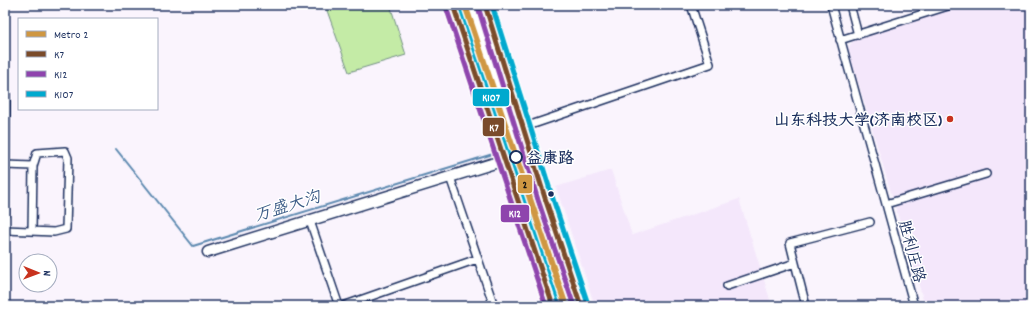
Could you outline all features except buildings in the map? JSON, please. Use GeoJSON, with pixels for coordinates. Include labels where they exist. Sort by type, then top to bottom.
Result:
{"type":"FeatureCollection","features":[{"type":"Feature","properties":{"kind":"main road"},"geometry":{"type":"LineString","coordinates":[[463,5],[562,306]]}},
{"type":"Feature","properties":{"kind":"main road"},"geometry":{"type":"LineString","coordinates":[[472,5],[570,306]]}},
{"type":"Feature","properties":{"kind":"street"},"geometry":{"type":"LineString","coordinates":[[513,131],[710,64],[691,5]]}},
{"type":"Feature","properties":{"kind":"street","name":"胜利庄路"},"geometry":{"type":"LineString","coordinates":[[831,5],[914,306]]}},
{"type":"Feature","properties":{"kind":"street"},"geometry":{"type":"LineString","coordinates":[[850,5],[858,35]]}},
{"type":"Feature","properties":{"kind":"street"},"geometry":{"type":"LineString","coordinates":[[840,40],[951,5]]}},
{"type":"Feature","properties":{"kind":"street"},"geometry":{"type":"LineString","coordinates":[[5,213],[6,89]]}},
{"type":"Feature","properties":{"kind":"street"},"geometry":{"type":"LineString","coordinates":[[5,230],[54,232],[66,229],[68,158],[65,151],[37,153],[33,166],[32,231]]}},
{"type":"Feature","properties":{"kind":"street"},"geometry":{"type":"LineString","coordinates":[[208,252],[514,157]]}},
{"type":"Feature","properties":{"kind":"street"},"geometry":{"type":"LineString","coordinates":[[5,165],[33,166]]}},
{"type":"Feature","properties":{"kind":"street","name":"胜利庄路"},"geometry":{"type":"LineString","coordinates":[[886,204],[986,174]]}},
{"type":"Feature","properties":{"kind":"street"},"geometry":{"type":"LineString","coordinates":[[450,177],[494,306]]}},
{"type":"Feature","properties":{"kind":"street"},"geometry":{"type":"LineString","coordinates":[[310,221],[339,306]]}},
{"type":"Feature","properties":{"kind":"street"},"geometry":{"type":"LineString","coordinates":[[806,306],[790,243],[870,222]]}},
{"type":"Feature","properties":{"kind":"street"},"geometry":{"type":"LineString","coordinates":[[342,306],[478,259]]}},
{"type":"Feature","properties":{"kind":"street"},"geometry":{"type":"LineString","coordinates":[[727,286],[795,263]]}},
{"type":"Feature","properties":{"kind":"shaded area","name":"山东科技大学(济南校区)"},"geometry":{"type":"Polygon","coordinates":[[[966,5],[1031,5],[1031,306],[925,306],[848,48],[853,41],[966,5]]]}},
{"type":"Feature","properties":{"kind":"shaded area"},"geometry":{"type":"Polygon","coordinates":[[[611,170],[632,235],[739,199],[772,306],[595,306],[556,187],[611,170]]]}},
{"type":"Feature","properties":{"kind":"green space"},"geometry":{"type":"Polygon","coordinates":[[[325,5],[390,5],[406,55],[349,72],[325,5]]]}},
{"type":"Feature","properties":{"kind":"waterway","name":"万盛大沟"},"geometry":{"type":"LineString","coordinates":[[116,149],[193,246],[506,150]]}},
{"type":"Feature","properties":{"kind":"metro line","name":"2"},"geometry":{"type":"LineString","coordinates":[[465,5],[566,306]]}},
{"type":"Feature","properties":{"kind":"transit line","name":"K7"},"geometry":{"type":"LineString","coordinates":[[453,5],[553,306]]}},
{"type":"Feature","properties":{"kind":"transit line","name":"K107"},"geometry":{"type":"LineString","coordinates":[[460,5],[560,304]]}},
{"type":"Feature","properties":{"kind":"transit line","name":"K7"},"geometry":{"type":"LineString","coordinates":[[485,5],[545,198],[581,306]]}},
{"type":"Feature","properties":{"kind":"transit line","name":"K107"},"geometry":{"type":"LineString","coordinates":[[492,5],[552,196],[588,304]]}},
{"type":"Feature","properties":{"kind":"transit line","name":"K12"},"geometry":{"type":"LineString","coordinates":[[446,7],[546,306]]}},
{"type":"Feature","properties":{"kind":"transit line","name":"K12"},"geometry":{"type":"LineString","coordinates":[[478,7],[538,200],[574,306]]}},
{"type":"Feature","properties":{"kind":"place","name":"山东科技大学(济南校区)"},"geometry":{"type":"Point","coordinates":[950,119]}},
{"type":"Feature","properties":{"kind":"place","name":"益康路"},"geometry":{"type":"Point","coordinates":[516,157]}}]}
